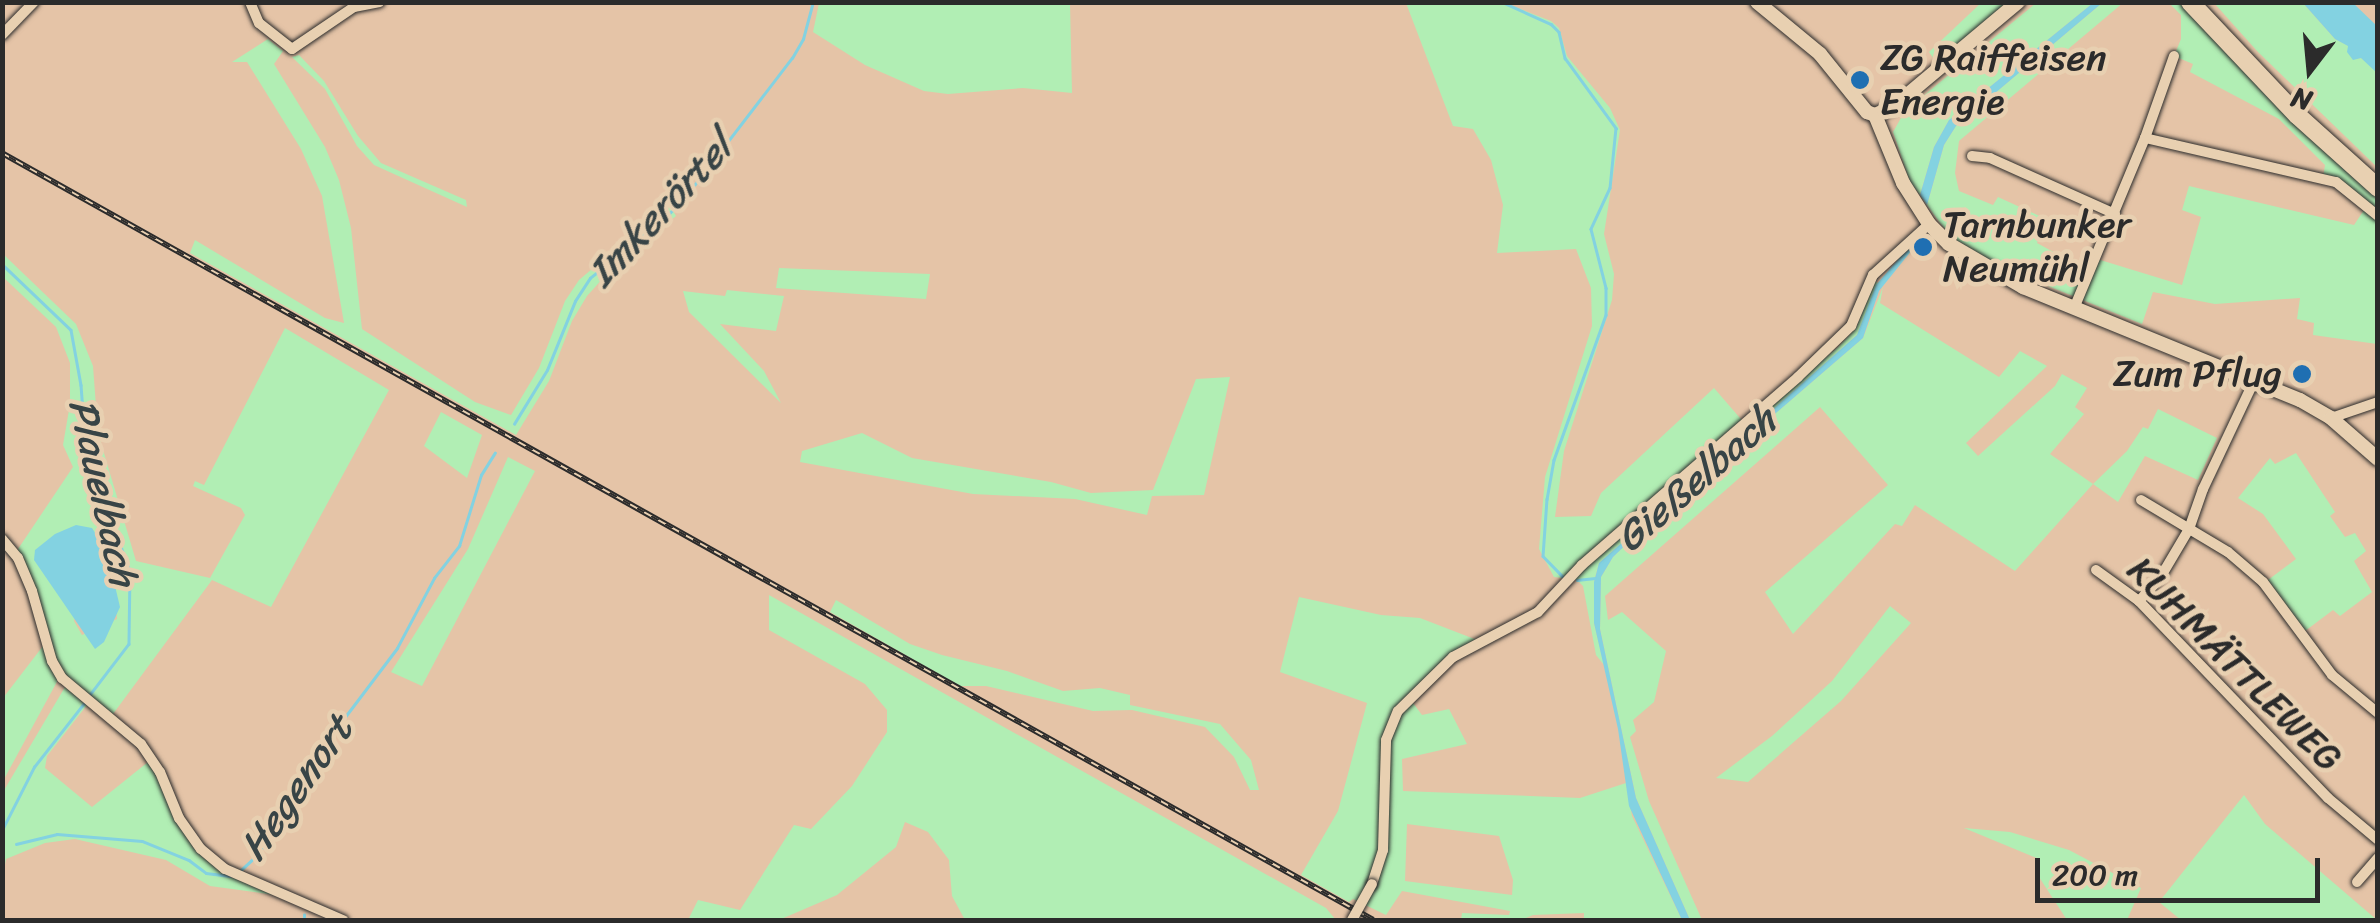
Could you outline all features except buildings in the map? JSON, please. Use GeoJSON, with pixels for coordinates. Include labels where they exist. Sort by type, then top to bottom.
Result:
{"type":"FeatureCollection","features":[{"type":"Feature","properties":{"kind":"highway"},"geometry":{"type":"LineString","coordinates":[[2190,2],[2298,115],[2378,188]]}},
{"type":"Feature","properties":{"kind":"highway"},"geometry":{"type":"LineString","coordinates":[[2206,2],[2304,106],[2378,174]]}},
{"type":"Feature","properties":{"kind":"street"},"geometry":{"type":"LineString","coordinates":[[2,35],[34,2]]}},
{"type":"Feature","properties":{"kind":"street"},"geometry":{"type":"LineString","coordinates":[[250,2],[259,23],[274,39],[292,48],[354,7],[380,2]]}},
{"type":"Feature","properties":{"kind":"street"},"geometry":{"type":"LineString","coordinates":[[1757,2],[1820,54],[1866,112],[1875,114],[1894,106],[2018,2]]}},
{"type":"Feature","properties":{"kind":"street"},"geometry":{"type":"LineString","coordinates":[[2075,306],[2115,214],[2174,56]]}},
{"type":"Feature","properties":{"kind":"street"},"geometry":{"type":"LineString","coordinates":[[1875,114],[1903,183],[1929,224],[1948,244],[1993,272],[2255,379],[2331,418],[2378,459]]}},
{"type":"Feature","properties":{"kind":"street"},"geometry":{"type":"LineString","coordinates":[[2145,138],[2336,182],[2378,216]]}},
{"type":"Feature","properties":{"kind":"street"},"geometry":{"type":"LineString","coordinates":[[1972,156],[1990,158],[2115,214]]}},
{"type":"Feature","properties":{"kind":"street"},"geometry":{"type":"LineString","coordinates":[[1352,920],[1372,884],[1382,850],[1386,740],[1398,711],[1453,657],[1538,612],[1582,565],[1798,378],[1851,326],[1872,276],[1929,224]]}},
{"type":"Feature","properties":{"kind":"street"},"geometry":{"type":"LineString","coordinates":[[2139,601],[2160,578],[2189,529],[2202,488],[2255,379]]}},
{"type":"Feature","properties":{"kind":"street"},"geometry":{"type":"LineString","coordinates":[[2331,418],[2378,402]]}},
{"type":"Feature","properties":{"kind":"street"},"geometry":{"type":"LineString","coordinates":[[2142,500],[2228,552],[2263,582],[2332,676],[2378,713]]}},
{"type":"Feature","properties":{"kind":"street"},"geometry":{"type":"LineString","coordinates":[[2,538],[18,558],[32,591],[52,661],[80,695],[152,758],[188,834],[226,869],[343,920]]}},
{"type":"Feature","properties":{"kind":"street","name":"KUHMÄTTLEWEG"},"geometry":{"type":"LineString","coordinates":[[2096,570],[2139,601],[2328,798],[2378,840]]}},
{"type":"Feature","properties":{"kind":"street"},"geometry":{"type":"LineString","coordinates":[[2358,882],[2378,858]]}},
{"type":"Feature","properties":{"kind":"green space"},"geometry":{"type":"Polygon","coordinates":[[[2124,2],[1959,141],[1955,173],[1959,191],[1993,205],[1998,197],[2046,219],[2037,243],[2090,272],[2097,259],[2182,285],[2201,217],[2182,210],[2189,186],[2354,225],[2366,207],[2323,178],[2325,165],[2279,119],[2190,72],[2193,64],[2174,56],[2181,39],[2181,15],[2169,3],[2184,3],[2326,150],[2377,197],[2377,344],[2313,335],[2314,323],[2297,319],[2300,298],[2215,304],[2153,292],[2142,324],[1994,264],[1954,239],[1940,223],[1927,205],[1944,145],[1956,126],[2102,3],[2124,2]]]}},
{"type":"Feature","properties":{"kind":"green space"},"geometry":{"type":"Polygon","coordinates":[[[819,3],[1070,3],[1072,93],[1023,88],[948,94],[924,91],[865,65],[813,32],[819,3]]]}},
{"type":"Feature","properties":{"kind":"green space"},"geometry":{"type":"Polygon","coordinates":[[[1406,3],[1505,3],[1551,21],[1559,28],[1567,56],[1610,108],[1620,130],[1604,234],[1614,274],[1612,300],[1564,451],[1555,517],[1591,516],[1601,493],[1714,388],[1746,425],[1856,328],[1875,281],[1878,283],[1857,335],[1599,563],[1594,582],[1594,623],[1604,665],[1596,655],[1583,586],[1577,580],[1554,577],[1539,549],[1545,477],[1592,326],[1591,288],[1576,249],[1497,253],[1503,205],[1491,160],[1473,129],[1453,126],[1406,3]]]}},
{"type":"Feature","properties":{"kind":"green space"},"geometry":{"type":"Polygon","coordinates":[[[1981,3],[2009,3],[1937,63],[1929,52],[1981,3]]]}},
{"type":"Feature","properties":{"kind":"green space"},"geometry":{"type":"Polygon","coordinates":[[[2036,3],[2093,3],[1949,120],[1934,147],[1920,195],[1910,182],[1893,132],[1905,111],[2036,3]]]}},
{"type":"Feature","properties":{"kind":"green space"},"geometry":{"type":"Polygon","coordinates":[[[2214,3],[2303,3],[2335,39],[2349,46],[2354,59],[2361,58],[2375,69],[2377,167],[2258,52],[2214,3]]]}},
{"type":"Feature","properties":{"kind":"green space"},"geometry":{"type":"Polygon","coordinates":[[[268,39],[283,51],[274,64],[325,147],[339,180],[351,228],[362,329],[475,402],[511,415],[539,368],[565,301],[579,280],[669,204],[676,216],[615,265],[587,296],[572,321],[549,381],[516,435],[190,253],[195,240],[325,318],[344,323],[322,196],[301,149],[247,62],[232,62],[268,39]]]}},
{"type":"Feature","properties":{"kind":"green space"},"geometry":{"type":"Polygon","coordinates":[[[299,55],[324,81],[358,136],[381,163],[466,200],[467,207],[374,165],[357,146],[325,89],[292,57],[299,55]]]}},
{"type":"Feature","properties":{"kind":"green space"},"geometry":{"type":"Polygon","coordinates":[[[2,253],[76,324],[93,366],[98,433],[136,561],[210,578],[245,515],[241,508],[193,486],[195,481],[204,485],[285,328],[389,390],[271,607],[212,580],[113,714],[76,687],[56,664],[16,552],[73,467],[63,445],[70,404],[70,363],[56,327],[3,277],[2,253]],[[92,528],[74,621],[82,635],[117,619],[112,565],[92,528]]]}},
{"type":"Feature","properties":{"kind":"green space"},"geometry":{"type":"Polygon","coordinates":[[[779,268],[930,274],[926,299],[776,288],[779,268]]]}},
{"type":"Feature","properties":{"kind":"green space"},"geometry":{"type":"Polygon","coordinates":[[[1883,287],[1880,303],[1999,377],[2020,351],[2047,366],[1966,443],[1978,456],[2055,386],[2062,374],[2087,388],[2075,407],[2084,414],[2050,454],[2093,484],[2015,571],[1915,505],[1902,526],[1895,524],[1793,634],[1765,592],[1888,485],[1820,407],[1605,596],[1608,620],[1622,612],[1666,651],[1654,702],[1633,720],[1636,731],[1630,737],[1649,801],[1702,920],[1690,920],[1636,798],[1600,629],[1601,577],[1613,557],[1654,518],[1863,338],[1883,287]]]}},
{"type":"Feature","properties":{"kind":"green space"},"geometry":{"type":"Polygon","coordinates":[[[727,290],[784,296],[776,331],[720,324],[764,371],[781,403],[689,312],[683,291],[725,296],[727,290]]]}},
{"type":"Feature","properties":{"kind":"green space"},"geometry":{"type":"Polygon","coordinates":[[[1230,377],[1204,495],[1152,496],[1147,515],[1075,499],[973,494],[800,462],[802,451],[862,433],[912,458],[1051,482],[1091,493],[1153,490],[1196,379],[1230,377]]]}},
{"type":"Feature","properties":{"kind":"green space"},"geometry":{"type":"Polygon","coordinates":[[[2158,409],[2217,438],[2198,480],[2145,456],[2118,502],[2093,484],[2127,451],[2143,427],[2148,429],[2158,409]]]}},
{"type":"Feature","properties":{"kind":"green space"},"geometry":{"type":"Polygon","coordinates":[[[441,412],[482,435],[467,478],[424,446],[441,412]]]}},
{"type":"Feature","properties":{"kind":"green space"},"geometry":{"type":"Polygon","coordinates":[[[2296,453],[2335,512],[2330,516],[2345,537],[2355,533],[2366,551],[2354,561],[2372,592],[2340,616],[2333,610],[2305,631],[2268,580],[2296,559],[2263,514],[2238,498],[2270,458],[2275,464],[2296,453]]]}},
{"type":"Feature","properties":{"kind":"green space"},"geometry":{"type":"Polygon","coordinates":[[[508,457],[535,471],[422,686],[391,672],[468,549],[508,457]]]}},
{"type":"Feature","properties":{"kind":"green space"},"geometry":{"type":"Polygon","coordinates":[[[769,595],[1326,908],[1336,920],[965,920],[952,896],[949,860],[928,832],[905,822],[896,847],[837,895],[779,920],[688,920],[698,900],[740,910],[794,825],[811,829],[852,786],[887,732],[887,710],[865,684],[769,630],[769,595]]]}},
{"type":"Feature","properties":{"kind":"green space"},"geometry":{"type":"Polygon","coordinates":[[[1299,597],[1381,615],[1420,618],[1477,640],[1407,695],[1422,715],[1449,709],[1467,744],[1402,759],[1403,791],[1580,798],[1626,783],[1632,816],[1682,920],[1584,920],[1584,913],[1533,915],[1521,920],[1461,920],[1462,913],[1509,915],[1510,911],[1402,891],[1386,915],[1353,899],[1349,902],[1301,875],[1338,811],[1367,703],[1280,672],[1299,597]],[[1407,824],[1405,881],[1512,895],[1513,880],[1499,836],[1407,824]]]}},
{"type":"Feature","properties":{"kind":"green space"},"geometry":{"type":"Polygon","coordinates":[[[836,600],[910,644],[942,655],[1007,671],[1063,691],[1100,688],[1130,695],[1130,705],[1220,724],[1251,760],[1259,790],[1250,790],[1234,757],[1205,727],[1132,710],[1093,711],[986,686],[960,686],[830,612],[836,600]]]}},
{"type":"Feature","properties":{"kind":"green space"},"geometry":{"type":"Polygon","coordinates":[[[1890,606],[1911,623],[1841,701],[1748,782],[1716,778],[1772,736],[1832,681],[1890,606]]]}},
{"type":"Feature","properties":{"kind":"green space"},"geometry":{"type":"Polygon","coordinates":[[[43,646],[59,678],[3,781],[3,698],[43,646]]]}},
{"type":"Feature","properties":{"kind":"green space"},"geometry":{"type":"Polygon","coordinates":[[[65,687],[87,705],[47,756],[45,768],[92,807],[148,762],[203,857],[221,871],[275,895],[210,886],[166,860],[75,839],[45,843],[6,859],[3,875],[3,792],[65,687]]]}},
{"type":"Feature","properties":{"kind":"green space"},"geometry":{"type":"Polygon","coordinates":[[[2244,795],[2265,824],[2377,920],[2181,920],[2159,902],[2244,795]]]}},
{"type":"Feature","properties":{"kind":"green space"},"geometry":{"type":"Polygon","coordinates":[[[1964,828],[2010,832],[2069,850],[2141,888],[2127,920],[2067,920],[2039,877],[2039,859],[1964,828]]]}},
{"type":"Feature","properties":{"kind":"water"},"geometry":{"type":"Polygon","coordinates":[[[2093,3],[2102,3],[1956,126],[1944,145],[1927,205],[1920,195],[1934,147],[1949,120],[2093,3]]]}},
{"type":"Feature","properties":{"kind":"water"},"geometry":{"type":"Polygon","coordinates":[[[2303,3],[2353,3],[2377,26],[2377,73],[2361,58],[2353,60],[2348,46],[2335,39],[2303,3]]]}},
{"type":"Feature","properties":{"kind":"water","name":"Gießelbach"},"geometry":{"type":"Polygon","coordinates":[[[1908,248],[1912,250],[1879,291],[1863,338],[1654,518],[1613,557],[1601,577],[1600,629],[1636,798],[1690,920],[1682,920],[1629,806],[1618,729],[1594,623],[1594,582],[1599,563],[1857,335],[1876,285],[1908,248]]]}},
{"type":"Feature","properties":{"kind":"water"},"geometry":{"type":"Polygon","coordinates":[[[76,525],[92,528],[107,552],[120,607],[104,642],[95,649],[34,560],[35,550],[55,534],[76,525]]]}},
{"type":"Feature","properties":{"kind":"waterway","name":"Imkerörtel"},"geometry":{"type":"LineString","coordinates":[[514,424],[547,370],[575,301],[590,278],[665,218],[689,192],[792,58],[803,39],[813,2]]}},
{"type":"Feature","properties":{"kind":"waterway"},"geometry":{"type":"LineString","coordinates":[[1502,2],[1551,24],[1559,32],[1565,58],[1616,128],[1610,188],[1591,229],[1606,288],[1606,315],[1554,460],[1547,499],[1543,556],[1563,577]]}},
{"type":"Feature","properties":{"kind":"waterway","name":"Plauelbach"},"geometry":{"type":"LineString","coordinates":[[2,264],[71,330],[81,385],[86,452],[130,571],[129,644],[90,695]]}},
{"type":"Feature","properties":{"kind":"waterway","name":"Hegenort"},"geometry":{"type":"LineString","coordinates":[[241,870],[260,852],[283,799],[397,648],[434,578],[459,546],[481,475],[495,453]]}},
{"type":"Feature","properties":{"kind":"waterway"},"geometry":{"type":"LineString","coordinates":[[1577,580],[1595,578]]}},
{"type":"Feature","properties":{"kind":"waterway","name":"Plauelbach"},"geometry":{"type":"LineString","coordinates":[[2,830],[34,767],[85,702]]}},
{"type":"Feature","properties":{"kind":"waterway","name":"Hegenort"},"geometry":{"type":"LineString","coordinates":[[16,844],[57,834],[142,841],[189,860],[206,873],[230,876]]}},
{"type":"Feature","properties":{"kind":"waterway"},"geometry":{"type":"LineString","coordinates":[[304,915],[304,920]]}},
{"type":"Feature","properties":{"kind":"railway"},"geometry":{"type":"LineString","coordinates":[[2,153],[1373,920]]}},
{"type":"Feature","properties":{"kind":"place","name":"ZG Raiffeisen Energie"},"geometry":{"type":"Point","coordinates":[1860,80]}},
{"type":"Feature","properties":{"kind":"place","name":"Tarnbunker Neumühl"},"geometry":{"type":"Point","coordinates":[1923,247]}},
{"type":"Feature","properties":{"kind":"place","name":"Zum Pflug"},"geometry":{"type":"Point","coordinates":[2302,374]}}]}
